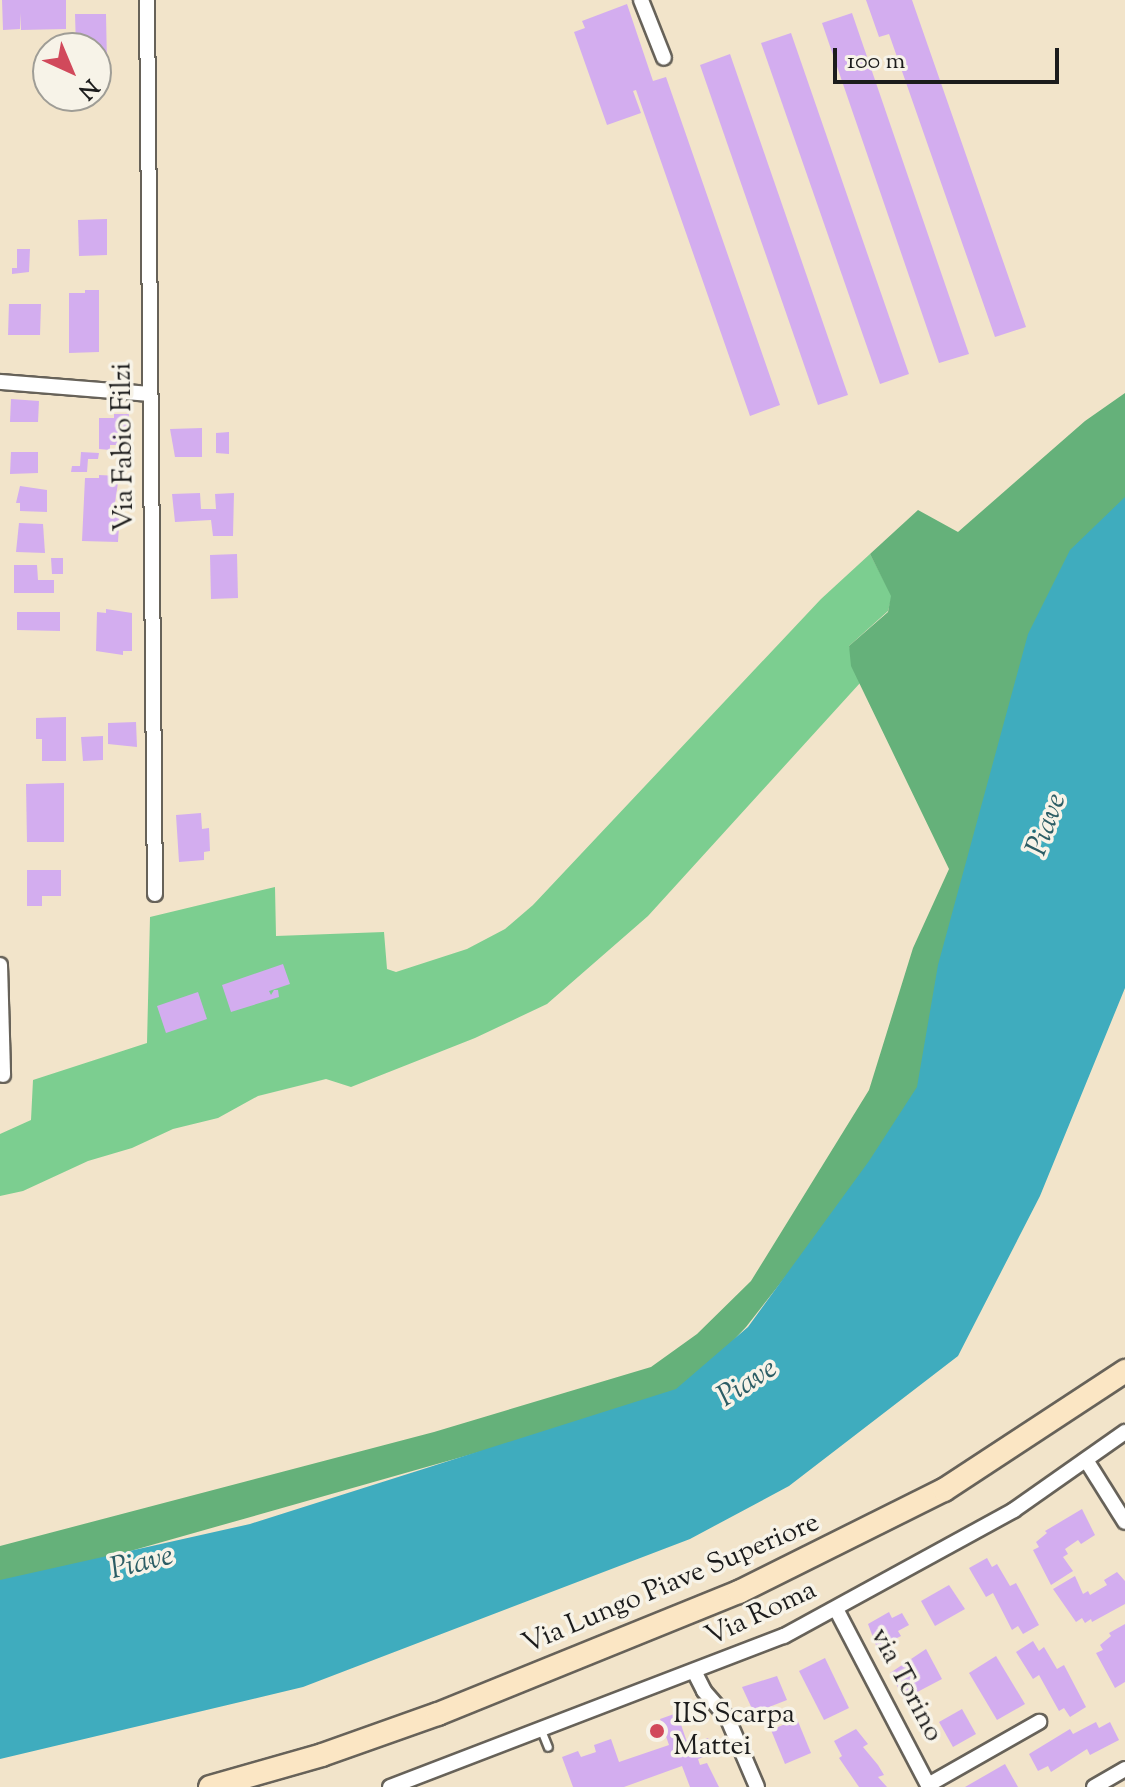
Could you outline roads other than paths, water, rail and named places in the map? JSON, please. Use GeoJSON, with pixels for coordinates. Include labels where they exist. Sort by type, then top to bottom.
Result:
{"type":"FeatureCollection","features":[{"type":"Feature","properties":{"kind":"main road","name":"Via Lungo Piave Superiore"},"geometry":{"type":"LineString","coordinates":[[210,1787],[322,1755],[438,1714],[739,1592],[944,1490],[1125,1371]]}},
{"type":"Feature","properties":{"kind":"street","name":"Via Fabio Filzi"},"geometry":{"type":"LineString","coordinates":[[147,0],[155,894]]}},
{"type":"Feature","properties":{"kind":"street"},"geometry":{"type":"LineString","coordinates":[[641,0],[664,58]]}},
{"type":"Feature","properties":{"kind":"street"},"geometry":{"type":"LineString","coordinates":[[0,382],[150,394]]}},
{"type":"Feature","properties":{"kind":"street"},"geometry":{"type":"LineString","coordinates":[[0,965],[3,1075]]}},
{"type":"Feature","properties":{"kind":"street","name":"Via Roma"},"geometry":{"type":"LineString","coordinates":[[390,1787],[695,1673],[784,1636],[1014,1510],[1125,1432]]}},
{"type":"Feature","properties":{"kind":"street"},"geometry":{"type":"LineString","coordinates":[[1086,1460],[1125,1522]]}},
{"type":"Feature","properties":{"kind":"street","name":"via Torino"},"geometry":{"type":"LineString","coordinates":[[836,1609],[929,1786],[1039,1722]]}},
{"type":"Feature","properties":{"kind":"street"},"geometry":{"type":"LineString","coordinates":[[695,1673],[704,1691],[727,1717],[757,1787]]}},
{"type":"Feature","properties":{"kind":"street"},"geometry":{"type":"LineString","coordinates":[[1094,1787],[1125,1769]]}},
{"type":"Feature","properties":{"kind":"lane"},"geometry":{"type":"LineString","coordinates":[[541,1730],[548,1747]]}},
{"type":"Feature","properties":{"kind":"water","name":"Piave"},"geometry":{"type":"Polygon","coordinates":[[[1125,497],[1125,988],[1040,1196],[958,1356],[789,1486],[690,1539],[303,1687],[0,1759],[0,1580],[250,1524],[676,1389],[748,1327],[869,1161],[917,1087],[938,965],[1028,634],[1070,550],[1125,497]]]}},
{"type":"Feature","properties":{"kind":"place","name":"IIS Scarpa Mattei"},"geometry":{"type":"Point","coordinates":[657,1731]}}]}
